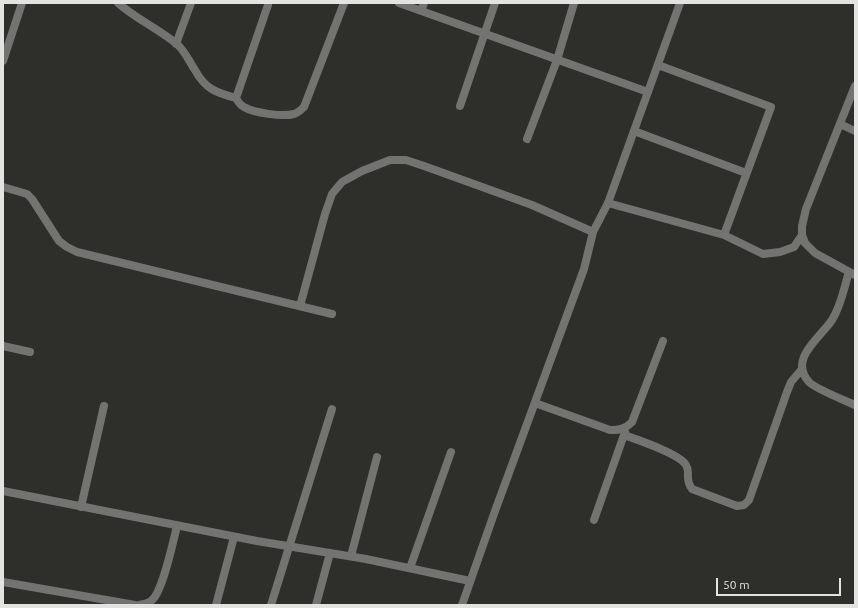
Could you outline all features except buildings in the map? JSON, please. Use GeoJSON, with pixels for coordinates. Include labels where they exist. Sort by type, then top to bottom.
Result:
{"type":"FeatureCollection","features":[{"type":"Feature","properties":{"kind":"street"},"geometry":{"type":"LineString","coordinates":[[3,61],[22,3]]}},
{"type":"Feature","properties":{"kind":"street"},"geometry":{"type":"LineString","coordinates":[[118,3],[135,17],[176,44],[189,58],[194,70],[210,89],[236,98]]}},
{"type":"Feature","properties":{"kind":"street"},"geometry":{"type":"LineString","coordinates":[[176,44],[191,3]]}},
{"type":"Feature","properties":{"kind":"street"},"geometry":{"type":"LineString","coordinates":[[268,5],[236,98],[239,104],[253,111],[286,116],[296,114],[304,107],[344,3]]}},
{"type":"Feature","properties":{"kind":"street"},"geometry":{"type":"LineString","coordinates":[[399,3],[423,7],[485,34],[648,92]]}},
{"type":"Feature","properties":{"kind":"street"},"geometry":{"type":"LineString","coordinates":[[460,106],[495,3]]}},
{"type":"Feature","properties":{"kind":"street"},"geometry":{"type":"LineString","coordinates":[[527,139],[557,60],[574,3]]}},
{"type":"Feature","properties":{"kind":"street"},"geometry":{"type":"LineString","coordinates":[[462,605],[584,269],[593,232],[608,203],[680,3]]}},
{"type":"Feature","properties":{"kind":"street"},"geometry":{"type":"LineString","coordinates":[[658,65],[771,107],[724,236]]}},
{"type":"Feature","properties":{"kind":"street"},"geometry":{"type":"LineString","coordinates":[[855,86],[806,209],[802,226],[802,235],[805,243],[816,252],[852,273],[838,309],[829,324],[810,345],[802,362],[804,376],[810,384],[855,405]]}},
{"type":"Feature","properties":{"kind":"street"},"geometry":{"type":"LineString","coordinates":[[840,124],[855,131]]}},
{"type":"Feature","properties":{"kind":"street"},"geometry":{"type":"LineString","coordinates":[[634,131],[746,173]]}},
{"type":"Feature","properties":{"kind":"street"},"geometry":{"type":"LineString","coordinates":[[300,306],[325,214],[332,194],[342,182],[362,171],[390,160],[406,160],[424,166],[532,205],[593,232]]}},
{"type":"Feature","properties":{"kind":"street"},"geometry":{"type":"LineString","coordinates":[[3,187],[27,194],[32,198],[59,241],[66,247],[77,252],[332,314]]}},
{"type":"Feature","properties":{"kind":"street"},"geometry":{"type":"LineString","coordinates":[[608,203],[724,236],[763,254],[780,252],[794,247],[802,235]]}},
{"type":"Feature","properties":{"kind":"street"},"geometry":{"type":"LineString","coordinates":[[535,403],[610,430],[620,430],[627,427],[632,422],[663,340]]}},
{"type":"Feature","properties":{"kind":"street"},"geometry":{"type":"LineString","coordinates":[[3,346],[30,352]]}},
{"type":"Feature","properties":{"kind":"street"},"geometry":{"type":"LineString","coordinates":[[624,435],[650,444],[681,459],[686,464],[688,469],[687,483],[692,489],[737,506],[744,506],[749,500],[786,392],[791,382],[802,369]]}},
{"type":"Feature","properties":{"kind":"street"},"geometry":{"type":"LineString","coordinates":[[81,507],[104,406]]}},
{"type":"Feature","properties":{"kind":"street"},"geometry":{"type":"LineString","coordinates":[[271,605],[332,409]]}},
{"type":"Feature","properties":{"kind":"street"},"geometry":{"type":"LineString","coordinates":[[594,520],[627,427]]}},
{"type":"Feature","properties":{"kind":"street"},"geometry":{"type":"LineString","coordinates":[[410,568],[451,452]]}},
{"type":"Feature","properties":{"kind":"street"},"geometry":{"type":"LineString","coordinates":[[352,556],[377,457]]}},
{"type":"Feature","properties":{"kind":"street"},"geometry":{"type":"LineString","coordinates":[[3,491],[234,537],[352,556],[470,581]]}},
{"type":"Feature","properties":{"kind":"street"},"geometry":{"type":"LineString","coordinates":[[139,605],[146,604],[157,594],[177,526]]}},
{"type":"Feature","properties":{"kind":"street"},"geometry":{"type":"LineString","coordinates":[[216,605],[234,537]]}},
{"type":"Feature","properties":{"kind":"street"},"geometry":{"type":"LineString","coordinates":[[316,605],[330,553]]}},
{"type":"Feature","properties":{"kind":"street"},"geometry":{"type":"LineString","coordinates":[[3,582],[135,605]]}}]}
